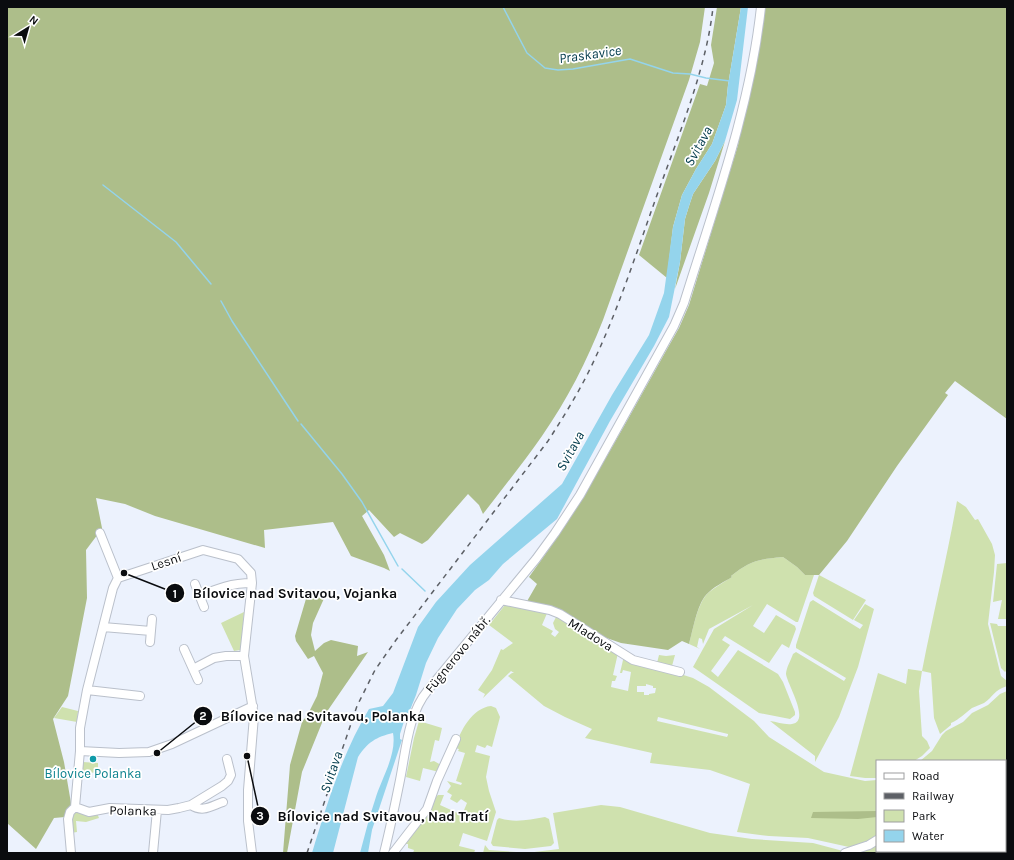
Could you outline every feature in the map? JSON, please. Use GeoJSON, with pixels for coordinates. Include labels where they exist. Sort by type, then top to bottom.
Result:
{"type":"FeatureCollection","features":[{"type":"Feature","properties":{"kind":"street","name":"Fügnerovo nábř."},"geometry":{"type":"LineString","coordinates":[[384,853],[411,725],[418,704],[501,600],[536,559],[562,523],[580,495],[674,326],[684,303],[742,112],[756,44],[761,7]]}},
{"type":"Feature","properties":{"kind":"street"},"geometry":{"type":"LineString","coordinates":[[71,853],[68,819],[70,812],[75,808],[80,751],[80,728],[87,690],[113,588],[118,578],[100,533]]}},
{"type":"Feature","properties":{"kind":"street","name":"Lesní"},"geometry":{"type":"LineString","coordinates":[[118,578],[203,550],[238,559],[250,573],[252,583]]}},
{"type":"Feature","properties":{"kind":"street"},"geometry":{"type":"LineString","coordinates":[[200,596],[221,587],[238,583],[252,583],[244,656],[254,716],[248,790],[248,821],[252,853]]}},
{"type":"Feature","properties":{"kind":"street"},"geometry":{"type":"LineString","coordinates":[[195,584],[204,607]]}},
{"type":"Feature","properties":{"kind":"street","name":"Mladova"},"geometry":{"type":"LineString","coordinates":[[501,600],[550,610],[560,614],[633,660],[680,672]]}},
{"type":"Feature","properties":{"kind":"street"},"geometry":{"type":"LineString","coordinates":[[150,642],[152,619]]}},
{"type":"Feature","properties":{"kind":"street"},"geometry":{"type":"LineString","coordinates":[[103,627],[151,631]]}},
{"type":"Feature","properties":{"kind":"street"},"geometry":{"type":"LineString","coordinates":[[184,650],[198,680]]}},
{"type":"Feature","properties":{"kind":"street"},"geometry":{"type":"LineString","coordinates":[[193,669],[214,658],[244,656]]}},
{"type":"Feature","properties":{"kind":"street"},"geometry":{"type":"LineString","coordinates":[[87,690],[140,696]]}},
{"type":"Feature","properties":{"kind":"street"},"geometry":{"type":"LineString","coordinates":[[80,751],[119,753],[149,752],[172,744],[253,706]]}},
{"type":"Feature","properties":{"kind":"street"},"geometry":{"type":"LineString","coordinates":[[393,853],[427,809],[437,781],[456,739]]}},
{"type":"Feature","properties":{"kind":"street","name":"Polanka"},"geometry":{"type":"LineString","coordinates":[[75,808],[89,812],[110,808],[168,810],[191,804],[228,781],[230,772],[227,759]]}},
{"type":"Feature","properties":{"kind":"street","name":"Polanka"},"geometry":{"type":"LineString","coordinates":[[191,804],[196,808],[203,810],[223,802]]}},
{"type":"Feature","properties":{"kind":"street"},"geometry":{"type":"LineString","coordinates":[[153,853],[157,810]]}},
{"type":"Feature","properties":{"kind":"street"},"geometry":{"type":"LineString","coordinates":[[845,853],[869,845],[876,841]]}},
{"type":"Feature","properties":{"kind":"green space"},"geometry":{"type":"Polygon","coordinates":[[[7,7],[705,7],[700,42],[689,80],[603,320],[590,350],[576,380],[542,436],[483,514],[479,505],[468,494],[428,540],[422,544],[400,533],[394,537],[369,510],[362,516],[384,555],[390,571],[351,556],[333,522],[264,530],[265,548],[155,516],[125,504],[96,498],[103,533],[98,534],[86,550],[87,598],[68,696],[53,719],[64,762],[72,809],[65,817],[54,818],[36,849],[7,823],[7,7]]]}},
{"type":"Feature","properties":{"kind":"green space"},"geometry":{"type":"Polygon","coordinates":[[[717,7],[741,7],[726,105],[712,144],[682,195],[673,227],[667,278],[639,255],[700,84],[707,86],[714,63],[711,45],[717,7]]]}},
{"type":"Feature","properties":{"kind":"green space"},"geometry":{"type":"Polygon","coordinates":[[[765,7],[1007,7],[1007,419],[955,381],[945,393],[948,395],[897,466],[847,541],[819,575],[805,575],[783,557],[767,559],[749,564],[731,576],[732,577],[715,587],[703,599],[698,611],[689,644],[682,641],[668,650],[621,643],[598,635],[526,603],[537,584],[529,577],[570,517],[608,455],[679,328],[689,305],[738,145],[765,7]]]}},
{"type":"Feature","properties":{"kind":"green space"},"geometry":{"type":"Polygon","coordinates":[[[725,141],[709,193],[675,289],[685,219],[693,194],[715,161],[725,141]]]}},
{"type":"Feature","properties":{"kind":"green space"},"geometry":{"type":"Polygon","coordinates":[[[957,501],[966,507],[975,520],[978,519],[992,544],[995,555],[988,624],[1001,676],[1007,681],[1007,686],[996,692],[984,703],[972,708],[951,723],[951,725],[940,734],[934,718],[931,673],[922,671],[957,501]]]}},
{"type":"Feature","properties":{"kind":"green space"},"geometry":{"type":"Polygon","coordinates":[[[783,557],[805,575],[814,575],[798,622],[767,604],[753,626],[764,633],[776,615],[795,626],[796,629],[789,648],[782,644],[769,663],[725,636],[722,640],[730,645],[711,671],[718,677],[738,650],[778,674],[783,682],[795,712],[795,715],[790,719],[759,713],[693,667],[714,629],[753,605],[709,629],[703,644],[702,639],[699,638],[697,647],[700,649],[689,644],[698,610],[708,593],[749,564],[761,560],[783,557]]]}},
{"type":"Feature","properties":{"kind":"green space"},"geometry":{"type":"Polygon","coordinates":[[[1007,563],[1007,619],[998,619],[1002,600],[993,602],[997,564],[1007,563]]]}},
{"type":"Feature","properties":{"kind":"green space"},"geometry":{"type":"Polygon","coordinates":[[[819,575],[866,600],[853,620],[814,596],[813,593],[819,575]]]}},
{"type":"Feature","properties":{"kind":"green space"},"geometry":{"type":"Polygon","coordinates":[[[308,592],[326,594],[313,623],[311,635],[315,651],[324,643],[331,640],[358,646],[357,656],[368,652],[326,713],[302,772],[287,853],[283,853],[290,765],[302,722],[317,696],[323,673],[314,656],[308,659],[296,641],[295,636],[308,592]]]}},
{"type":"Feature","properties":{"kind":"green space"},"geometry":{"type":"Polygon","coordinates":[[[813,600],[860,629],[863,625],[854,620],[865,604],[874,609],[858,667],[839,717],[815,762],[815,756],[770,721],[792,724],[797,721],[799,716],[799,709],[786,674],[793,654],[796,652],[844,681],[846,678],[796,648],[810,602],[813,600]]]}},
{"type":"Feature","properties":{"kind":"green space"},"geometry":{"type":"Polygon","coordinates":[[[509,604],[548,611],[542,625],[553,631],[551,634],[555,637],[559,632],[555,629],[553,623],[557,615],[618,653],[613,675],[617,676],[615,681],[612,681],[611,687],[628,691],[631,672],[623,670],[622,673],[620,673],[623,656],[693,678],[709,687],[754,721],[769,737],[824,772],[865,781],[876,780],[876,838],[864,844],[849,847],[808,838],[769,836],[737,832],[750,784],[710,770],[650,763],[652,753],[585,738],[592,729],[544,706],[508,676],[514,673],[511,671],[483,698],[485,694],[478,690],[492,670],[501,649],[503,650],[513,643],[489,625],[505,605],[509,604]],[[646,684],[646,686],[637,686],[637,692],[644,692],[644,695],[655,693],[656,688],[653,688],[653,686],[646,684]],[[658,717],[657,721],[727,737],[728,734],[658,717]]]}},
{"type":"Feature","properties":{"kind":"green space"},"geometry":{"type":"Polygon","coordinates":[[[244,612],[241,648],[240,650],[234,651],[221,623],[244,612]]]}},
{"type":"Feature","properties":{"kind":"green space"},"geometry":{"type":"Polygon","coordinates":[[[990,623],[997,624],[998,626],[1007,626],[1007,670],[1005,672],[1001,668],[990,623]]]}},
{"type":"Feature","properties":{"kind":"green space"},"geometry":{"type":"Polygon","coordinates":[[[659,655],[675,655],[672,666],[657,663],[659,655]]]}},
{"type":"Feature","properties":{"kind":"green space"},"geometry":{"type":"Polygon","coordinates":[[[908,669],[922,671],[919,691],[922,736],[927,741],[930,748],[916,760],[876,760],[876,778],[850,776],[878,673],[906,684],[908,669]]]}},
{"type":"Feature","properties":{"kind":"green space"},"geometry":{"type":"Polygon","coordinates":[[[1007,691],[1006,768],[1006,760],[921,760],[932,751],[946,731],[963,722],[972,713],[988,705],[1000,694],[1007,691]]]}},
{"type":"Feature","properties":{"kind":"green space"},"geometry":{"type":"Polygon","coordinates":[[[491,706],[496,708],[500,717],[492,747],[487,745],[485,748],[477,745],[475,752],[490,756],[486,777],[496,812],[487,841],[463,833],[459,846],[475,850],[474,853],[413,853],[414,850],[408,848],[408,844],[405,844],[438,795],[444,795],[440,805],[462,815],[467,803],[461,799],[457,803],[450,799],[452,795],[447,792],[451,786],[447,781],[461,785],[462,783],[456,781],[465,753],[458,751],[459,749],[455,748],[468,721],[478,711],[491,706]]]}},
{"type":"Feature","properties":{"kind":"green space"},"geometry":{"type":"Polygon","coordinates":[[[62,707],[78,711],[77,722],[54,718],[62,707]]]}},
{"type":"Feature","properties":{"kind":"green space"},"geometry":{"type":"Polygon","coordinates":[[[419,721],[442,728],[439,741],[435,740],[430,762],[434,761],[441,765],[439,772],[423,768],[420,781],[406,777],[419,721]]]}},
{"type":"Feature","properties":{"kind":"green space"},"geometry":{"type":"Polygon","coordinates":[[[83,762],[98,763],[98,773],[83,772],[83,762]]]}},
{"type":"Feature","properties":{"kind":"green space"},"geometry":{"type":"Polygon","coordinates":[[[1007,767],[1006,798],[1006,768],[1007,767]]]}},
{"type":"Feature","properties":{"kind":"green space"},"geometry":{"type":"Polygon","coordinates":[[[601,805],[620,807],[710,833],[752,839],[813,843],[843,851],[838,853],[526,853],[559,849],[553,813],[601,805]]]}},
{"type":"Feature","properties":{"kind":"green space"},"geometry":{"type":"Polygon","coordinates":[[[73,811],[97,813],[99,818],[86,822],[76,821],[77,832],[71,833],[71,818],[73,811]]]}},
{"type":"Feature","properties":{"kind":"green space"},"geometry":{"type":"Polygon","coordinates":[[[876,811],[876,817],[858,819],[811,818],[813,812],[876,811]]]}},
{"type":"Feature","properties":{"kind":"green space"},"geometry":{"type":"Polygon","coordinates":[[[545,817],[549,819],[554,843],[551,846],[525,849],[493,846],[491,843],[497,820],[499,818],[516,821],[545,817]]]}},
{"type":"Feature","properties":{"kind":"green space"},"geometry":{"type":"Polygon","coordinates":[[[876,844],[876,852],[910,852],[910,853],[850,853],[876,844]]]}},
{"type":"Feature","properties":{"kind":"green space"},"geometry":{"type":"Polygon","coordinates":[[[485,845],[489,850],[526,853],[483,853],[485,845]]]}},
{"type":"Feature","properties":{"kind":"water"},"geometry":{"type":"Polygon","coordinates":[[[741,7],[748,7],[737,100],[725,141],[715,161],[693,194],[689,206],[685,219],[680,262],[669,317],[557,519],[503,564],[489,580],[475,590],[457,609],[438,638],[426,663],[408,715],[406,715],[400,734],[400,739],[402,740],[372,830],[368,853],[360,853],[373,806],[391,758],[394,741],[393,733],[382,736],[373,741],[365,747],[358,757],[333,853],[312,853],[343,761],[359,726],[369,709],[383,706],[393,693],[418,627],[436,602],[470,565],[562,484],[612,395],[649,335],[664,293],[673,227],[682,195],[712,144],[726,105],[741,7]]]}},
{"type":"Feature","properties":{"kind":"waterway","name":"Praskavice"},"geometry":{"type":"LineString","coordinates":[[503,7],[527,53],[545,68],[558,70],[573,69],[630,59],[673,73],[690,74],[730,81]]}},
{"type":"Feature","properties":{"kind":"waterway"},"geometry":{"type":"LineString","coordinates":[[103,185],[176,242],[211,284]]}},
{"type":"Feature","properties":{"kind":"waterway"},"geometry":{"type":"LineString","coordinates":[[221,301],[232,321],[298,421]]}},
{"type":"Feature","properties":{"kind":"waterway"},"geometry":{"type":"LineString","coordinates":[[301,424],[342,474],[362,502],[398,566]]}},
{"type":"Feature","properties":{"kind":"waterway"},"geometry":{"type":"LineString","coordinates":[[402,569],[425,591]]}},
{"type":"Feature","properties":{"kind":"railway"},"geometry":{"type":"LineString","coordinates":[[307,853],[357,706],[375,670],[396,640],[548,441],[588,373],[609,327],[627,280],[685,119],[705,51],[713,7]]}},
{"type":"Feature","properties":{"kind":"place","name":"Bílovice nad Svitavou, Vojanka"},"geometry":{"type":"Point","coordinates":[124,573]}},
{"type":"Feature","properties":{"kind":"place","name":"Bílovice nad Svitavou, Polanka"},"geometry":{"type":"Point","coordinates":[157,753]}},
{"type":"Feature","properties":{"kind":"place","name":"Bílovice nad Svitavou, Nad Tratí"},"geometry":{"type":"Point","coordinates":[247,756]}},
{"type":"Feature","properties":{"kind":"place","name":"Bílovice Polanka"},"geometry":{"type":"Point","coordinates":[93,759]}},
{"type":"Feature","properties":{"kind":"water label","name":"Svitava"},"geometry":{"type":"Point","coordinates":[698,146]}},
{"type":"Feature","properties":{"kind":"water label","name":"Svitava"},"geometry":{"type":"Point","coordinates":[570,451]}},
{"type":"Feature","properties":{"kind":"water label","name":"Svitava"},"geometry":{"type":"Point","coordinates":[331,772]}}]}
